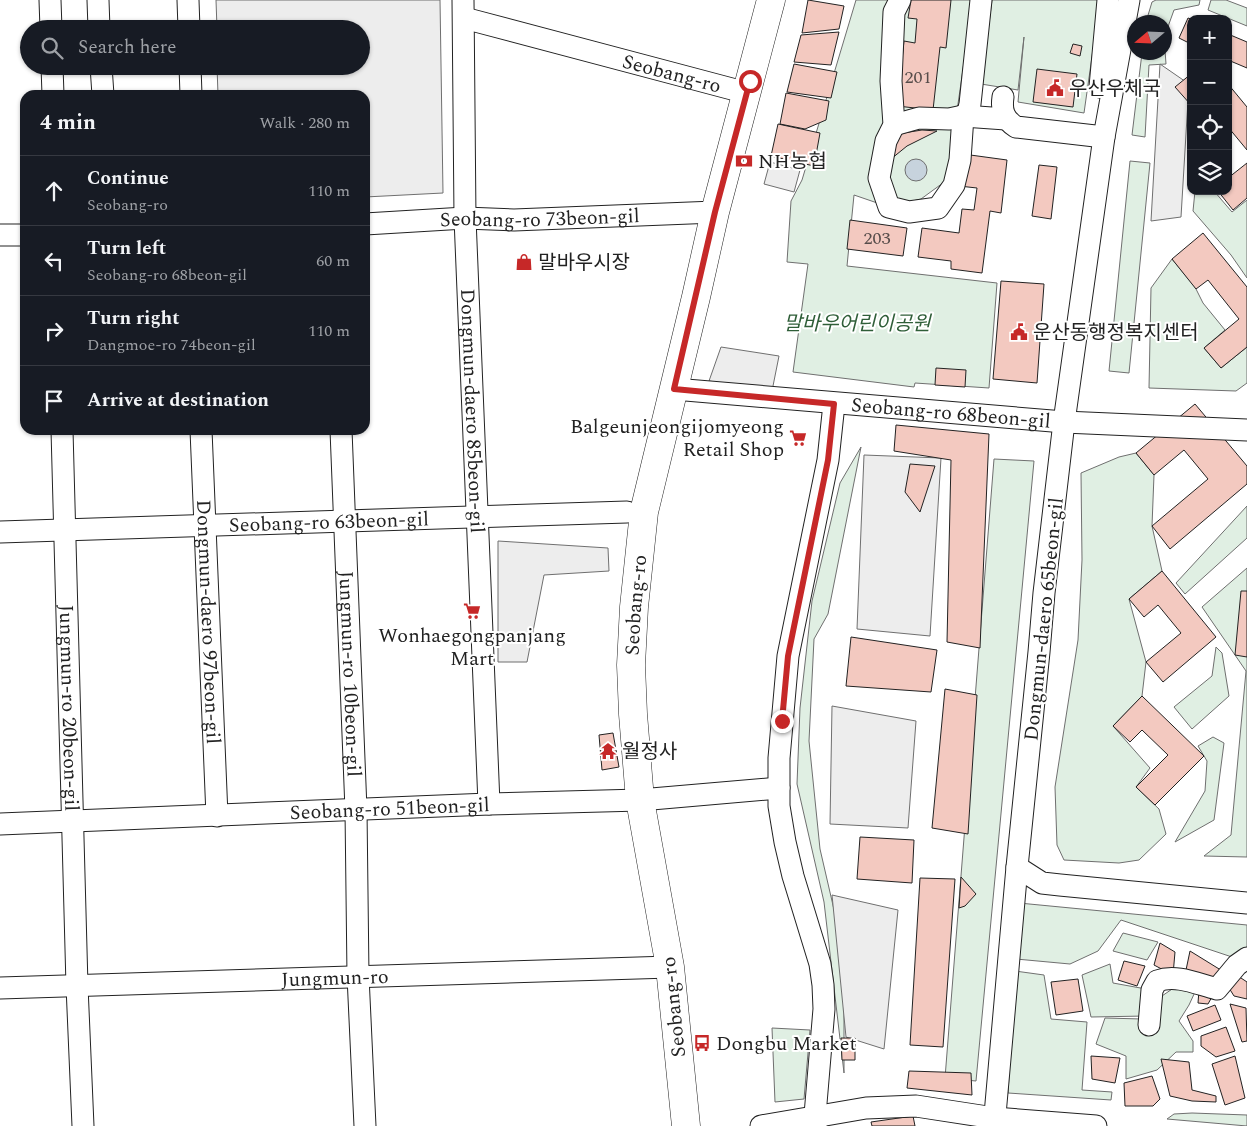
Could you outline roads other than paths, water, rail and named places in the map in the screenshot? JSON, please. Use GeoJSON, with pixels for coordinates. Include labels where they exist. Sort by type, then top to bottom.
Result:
{"type":"FeatureCollection","features":[{"type":"Feature","properties":{"kind":"main road","name":"Seobang-ro"},"geometry":{"type":"LineString","coordinates":[[686,1126],[670,967],[640,800],[632,684],[634,607],[644,512],[715,212],[771,0]]}},
{"type":"Feature","properties":{"kind":"street"},"geometry":{"type":"LineString","coordinates":[[50,0],[51,20]]}},
{"type":"Feature","properties":{"kind":"street"},"geometry":{"type":"LineString","coordinates":[[98,0],[99,20]]}},
{"type":"Feature","properties":{"kind":"street"},"geometry":{"type":"LineString","coordinates":[[188,0],[189,20]]}},
{"type":"Feature","properties":{"kind":"street"},"geometry":{"type":"LineString","coordinates":[[900,0],[894,12],[891,81],[894,125],[886,140],[879,178],[889,207],[909,212],[938,208],[954,185],[960,160],[963,116],[968,112],[970,104],[981,0]]}},
{"type":"Feature","properties":{"kind":"street"},"geometry":{"type":"LineString","coordinates":[[1104,137],[1100,89],[1108,0]]}},
{"type":"Feature","properties":{"kind":"street"},"geometry":{"type":"LineString","coordinates":[[1104,137],[1129,0]]}},
{"type":"Feature","properties":{"kind":"street","name":"Dongmun-daero 85beon-gil"},"geometry":{"type":"LineString","coordinates":[[489,804],[465,218],[463,9],[598,53]]}},
{"type":"Feature","properties":{"kind":"street","name":"Seobang-ro"},"geometry":{"type":"LineString","coordinates":[[598,53],[747,93]]}},
{"type":"Feature","properties":{"kind":"street"},"geometry":{"type":"LineString","coordinates":[[52,75],[53,90]]}},
{"type":"Feature","properties":{"kind":"street"},"geometry":{"type":"LineString","coordinates":[[190,75],[191,90]]}},
{"type":"Feature","properties":{"kind":"street"},"geometry":{"type":"LineString","coordinates":[[1003,97],[1002,107],[1006,118],[1016,127],[1104,137]]}},
{"type":"Feature","properties":{"kind":"street"},"geometry":{"type":"LineString","coordinates":[[894,125],[919,118],[950,119],[963,116],[1006,118]]}},
{"type":"Feature","properties":{"kind":"street","name":"Dongmun-daero 65beon-gil"},"geometry":{"type":"LineString","coordinates":[[994,1122],[1044,593],[1071,422],[1104,137]]}},
{"type":"Feature","properties":{"kind":"street","name":"Seobang-ro 73beon-gil"},"geometry":{"type":"LineString","coordinates":[[370,224],[465,218],[514,220],[715,212]]}},
{"type":"Feature","properties":{"kind":"street"},"geometry":{"type":"LineString","coordinates":[[0,235],[20,235]]}},
{"type":"Feature","properties":{"kind":"street","name":"Seobang-ro 68beon-gil"},"geometry":{"type":"LineString","coordinates":[[674,389],[834,404],[1071,422],[1247,430]]}},
{"type":"Feature","properties":{"kind":"street"},"geometry":{"type":"LineString","coordinates":[[816,1121],[824,1009],[823,985],[816,950],[793,876],[785,842],[778,788],[788,656],[828,460],[834,404]]}},
{"type":"Feature","properties":{"kind":"street","name":"Jungmun-ro 20beon-gil"},"geometry":{"type":"LineString","coordinates":[[62,435],[77,986],[83,1126]]}},
{"type":"Feature","properties":{"kind":"street","name":"Dongmun-daero 97beon-gil"},"geometry":{"type":"LineString","coordinates":[[201,435],[217,816]]}},
{"type":"Feature","properties":{"kind":"street","name":"Jungmun-ro 10beon-gil"},"geometry":{"type":"LineString","coordinates":[[341,435],[356,810],[358,976],[365,1126]]}},
{"type":"Feature","properties":{"kind":"street","name":"Seobang-ro 63beon-gil"},"geometry":{"type":"LineString","coordinates":[[0,532],[627,512]]}},
{"type":"Feature","properties":{"kind":"street","name":"Seobang-ro 51beon-gil"},"geometry":{"type":"LineString","coordinates":[[0,824],[489,804],[640,800],[778,788]]}},
{"type":"Feature","properties":{"kind":"street"},"geometry":{"type":"LineString","coordinates":[[1017,867],[1042,883],[1060,886],[1247,903]]}},
{"type":"Feature","properties":{"kind":"street"},"geometry":{"type":"LineString","coordinates":[[1150,1025],[1152,990],[1157,981],[1175,978],[1217,989],[1237,965],[1247,958]]}},
{"type":"Feature","properties":{"kind":"street","name":"Jungmun-ro"},"geometry":{"type":"LineString","coordinates":[[0,988],[670,967]]}},
{"type":"Feature","properties":{"kind":"street"},"geometry":{"type":"LineString","coordinates":[[760,1126],[816,1121],[878,1106],[916,1106],[994,1122],[1096,1126]]}},
{"type":"Feature","properties":{"kind":"place","name":"우산우체국"},"geometry":{"type":"Point","coordinates":[1055,88]}},
{"type":"Feature","properties":{"kind":"place","name":"NH농협"},"geometry":{"type":"Point","coordinates":[744,161]}},
{"type":"Feature","properties":{"kind":"place","name":"말바우시장"},"geometry":{"type":"Point","coordinates":[524,262]}},
{"type":"Feature","properties":{"kind":"place","name":"운산동행정복지센터"},"geometry":{"type":"Point","coordinates":[1019,332]}},
{"type":"Feature","properties":{"kind":"place","name":"Balgeunjeongijomyeong Retail Shop"},"geometry":{"type":"Point","coordinates":[798,438]}},
{"type":"Feature","properties":{"kind":"place","name":"Wonhaegongpanjang Mart"},"geometry":{"type":"Point","coordinates":[472,611]}},
{"type":"Feature","properties":{"kind":"place","name":"월정사"},"geometry":{"type":"Point","coordinates":[608,751]}},
{"type":"Feature","properties":{"kind":"place","name":"Dongbu Market"},"geometry":{"type":"Point","coordinates":[702,1043]}},
{"type":"Feature","properties":{"kind":"park label","name":"말바우어린이공원"},"geometry":{"type":"Point","coordinates":[857,323]}}]}
